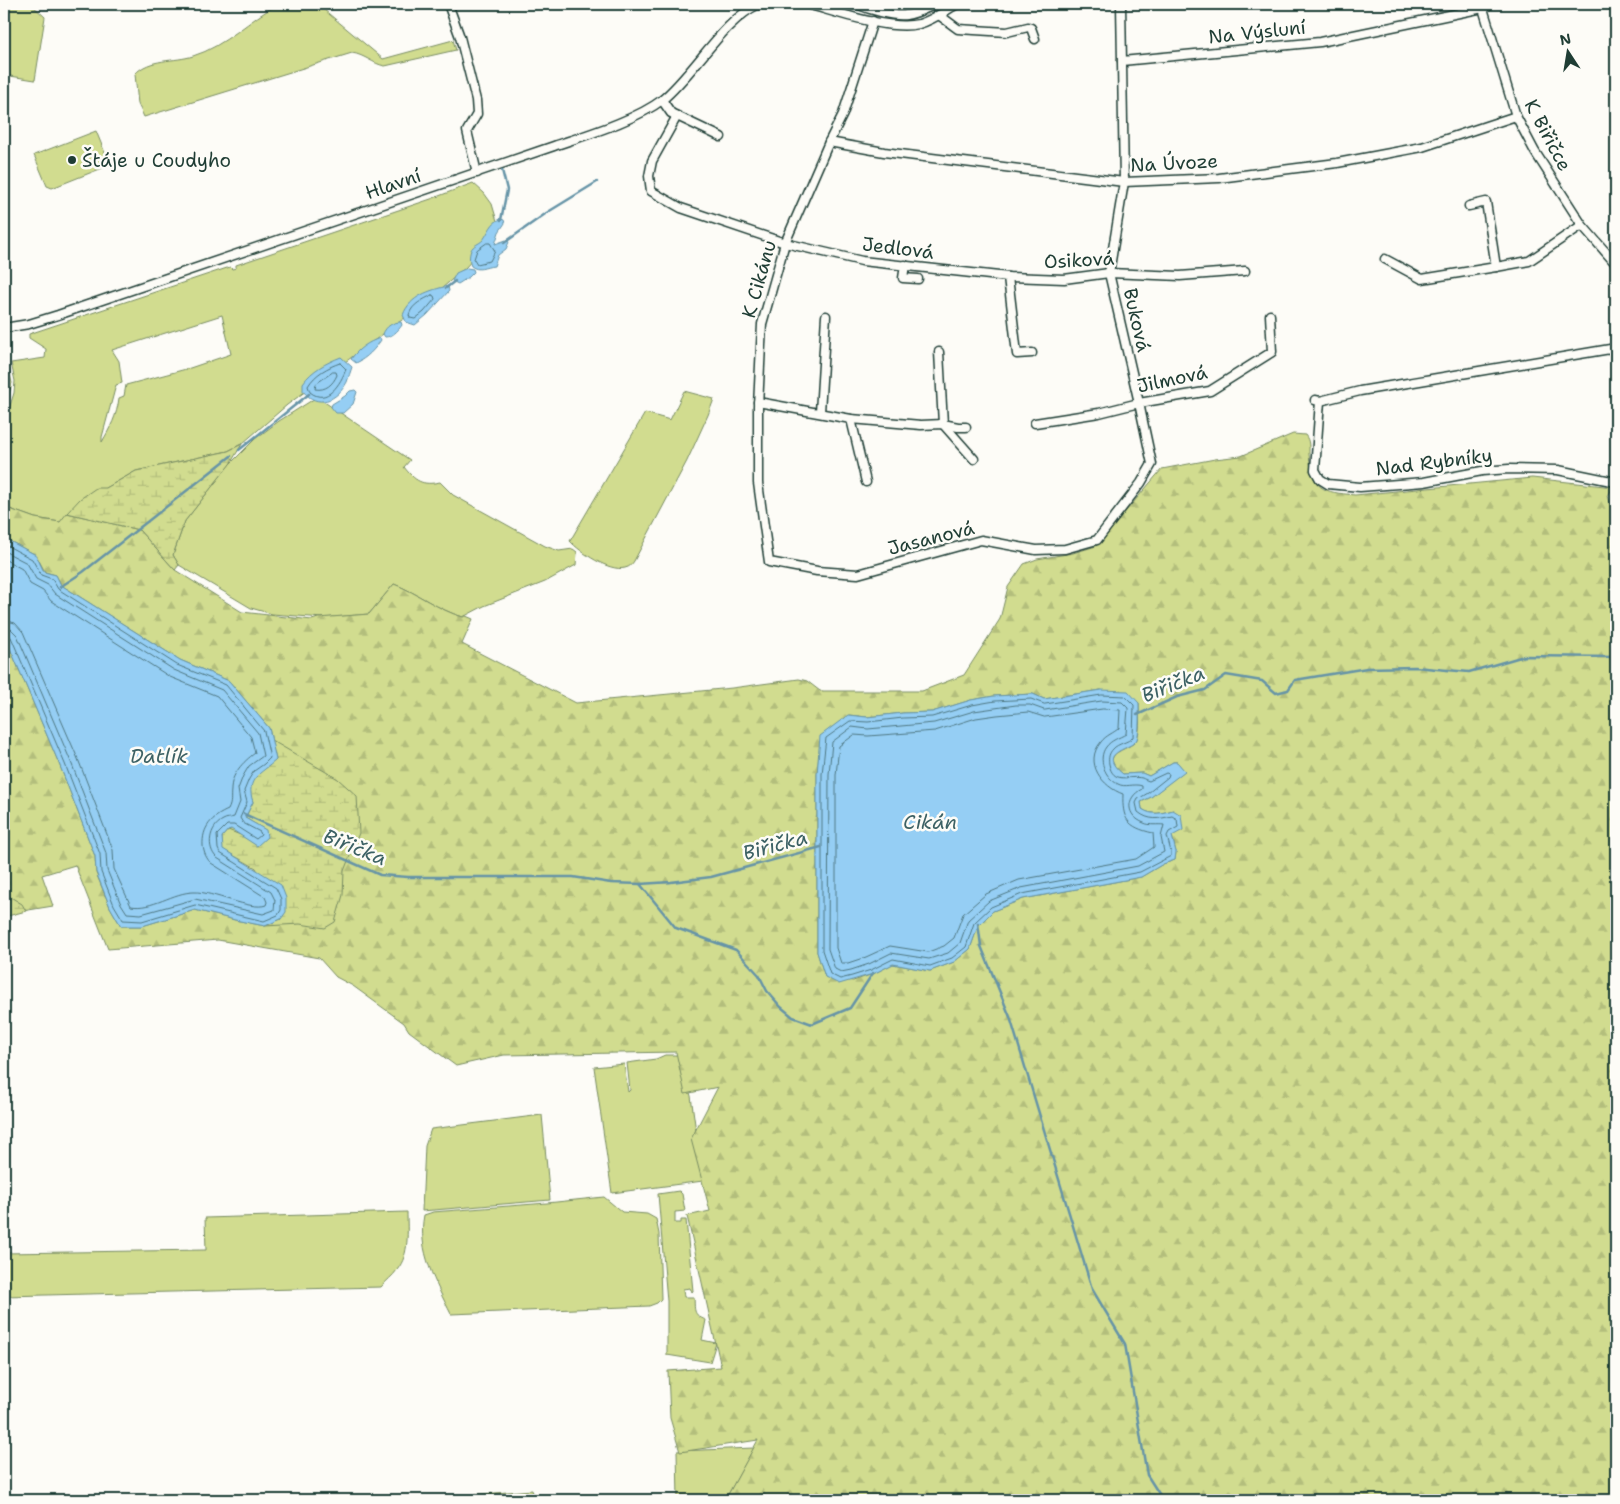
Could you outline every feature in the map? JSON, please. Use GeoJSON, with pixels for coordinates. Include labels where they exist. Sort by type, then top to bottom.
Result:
{"type":"FeatureCollection","features":[{"type":"Feature","properties":{"kind":"street"},"geometry":{"type":"LineString","coordinates":[[448,4],[460,37],[476,100],[477,114],[467,131],[477,173]]}},
{"type":"Feature","properties":{"kind":"street","name":"Hlavní"},"geometry":{"type":"LineString","coordinates":[[4,328],[30,324],[58,315],[477,173],[635,116],[662,100],[674,89],[729,27],[757,4]]}},
{"type":"Feature","properties":{"kind":"street"},"geometry":{"type":"LineString","coordinates":[[806,4],[896,26],[909,26],[921,23],[957,4]]}},
{"type":"Feature","properties":{"kind":"street"},"geometry":{"type":"LineString","coordinates":[[856,4],[900,16],[908,15],[936,4]]}},
{"type":"Feature","properties":{"kind":"street","name":"Buková"},"geometry":{"type":"LineString","coordinates":[[1121,4],[1124,182],[1109,273],[1152,464]]}},
{"type":"Feature","properties":{"kind":"street","name":"Na Výsluní"},"geometry":{"type":"LineString","coordinates":[[1122,61],[1320,42],[1482,6]]}},
{"type":"Feature","properties":{"kind":"street","name":"K Biřičce"},"geometry":{"type":"LineString","coordinates":[[1482,6],[1516,116],[1535,152],[1582,225],[1616,264]]}},
{"type":"Feature","properties":{"kind":"street"},"geometry":{"type":"LineString","coordinates":[[939,15],[958,29],[1008,32],[1028,27],[1031,28],[1035,39]]}},
{"type":"Feature","properties":{"kind":"street","name":"K Cikánu"},"geometry":{"type":"LineString","coordinates":[[769,562],[758,483],[758,402],[762,324],[785,243],[843,114],[873,21]]}},
{"type":"Feature","properties":{"kind":"street"},"geometry":{"type":"LineString","coordinates":[[662,100],[677,116],[721,137]]}},
{"type":"Feature","properties":{"kind":"street","name":"Jedlová"},"geometry":{"type":"LineString","coordinates":[[677,116],[652,160],[649,176],[651,191],[681,208],[785,243],[862,261],[1008,277]]}},
{"type":"Feature","properties":{"kind":"street","name":"Na Úvoze"},"geometry":{"type":"LineString","coordinates":[[829,142],[884,152],[1124,182],[1219,178],[1337,163],[1422,147],[1516,116]]}},
{"type":"Feature","properties":{"kind":"street"},"geometry":{"type":"LineString","coordinates":[[1469,206],[1486,202],[1496,267]]}},
{"type":"Feature","properties":{"kind":"street"},"geometry":{"type":"LineString","coordinates":[[1385,259],[1422,279],[1496,267],[1529,261],[1582,225]]}},
{"type":"Feature","properties":{"kind":"street"},"geometry":{"type":"LineString","coordinates":[[905,266],[903,278],[918,279]]}},
{"type":"Feature","properties":{"kind":"street","name":"Osiková"},"geometry":{"type":"LineString","coordinates":[[1008,277],[1064,279],[1109,273],[1180,276],[1245,271]]}},
{"type":"Feature","properties":{"kind":"street"},"geometry":{"type":"LineString","coordinates":[[1008,277],[1017,354],[1032,352]]}},
{"type":"Feature","properties":{"kind":"street","name":"Jilmová"},"geometry":{"type":"LineString","coordinates":[[1035,423],[1099,413],[1139,403],[1210,391],[1272,352],[1270,315]]}},
{"type":"Feature","properties":{"kind":"street"},"geometry":{"type":"LineString","coordinates":[[820,412],[826,316]]}},
{"type":"Feature","properties":{"kind":"street","name":"Nad Rybníky"},"geometry":{"type":"LineString","coordinates":[[1616,348],[1378,388],[1318,400],[1315,470],[1320,479],[1328,484],[1360,487],[1424,482],[1482,470],[1509,469],[1558,470],[1616,482]]}},
{"type":"Feature","properties":{"kind":"street"},"geometry":{"type":"LineString","coordinates":[[939,352],[943,424],[974,459]]}},
{"type":"Feature","properties":{"kind":"street"},"geometry":{"type":"LineString","coordinates":[[758,402],[851,419],[921,425],[943,424],[958,428],[966,427]]}},
{"type":"Feature","properties":{"kind":"street"},"geometry":{"type":"LineString","coordinates":[[851,419],[866,482]]}},
{"type":"Feature","properties":{"kind":"street","name":"Jasanová"},"geometry":{"type":"LineString","coordinates":[[769,562],[817,572],[858,574],[981,540],[1036,550],[1065,550],[1097,540],[1152,464]]}},
{"type":"Feature","properties":{"kind":"green space"},"geometry":{"type":"Polygon","coordinates":[[[4,4],[31,4],[45,17],[35,80],[4,75],[4,4]]]}},
{"type":"Feature","properties":{"kind":"green space"},"geometry":{"type":"Polygon","coordinates":[[[279,4],[317,4],[383,59],[453,40],[456,50],[385,66],[352,53],[144,117],[138,104],[135,74],[147,65],[186,58],[205,52],[279,4]]]}},
{"type":"Feature","properties":{"kind":"green space","name":"Štáje u Coudyho"},"geometry":{"type":"Polygon","coordinates":[[[96,131],[110,165],[52,188],[47,186],[34,155],[96,131]]]}},
{"type":"Feature","properties":{"kind":"green space"},"geometry":{"type":"Polygon","coordinates":[[[473,183],[492,204],[497,221],[486,245],[465,268],[425,303],[287,405],[243,443],[228,451],[136,471],[106,488],[60,522],[35,518],[4,507],[4,424],[14,393],[15,381],[11,363],[45,358],[46,349],[29,338],[29,334],[230,267],[232,269],[236,268],[236,265],[473,183]],[[222,315],[112,350],[119,361],[122,383],[116,385],[102,442],[115,416],[119,398],[124,396],[126,385],[190,368],[231,354],[222,315]]]}},
{"type":"Feature","properties":{"kind":"green space"},"geometry":{"type":"Polygon","coordinates":[[[4,349],[12,383],[4,412],[4,349]]]}},
{"type":"Feature","properties":{"kind":"green space"},"geometry":{"type":"Polygon","coordinates":[[[684,391],[714,399],[687,461],[630,566],[618,568],[603,564],[570,541],[645,413],[670,420],[684,391]]]}},
{"type":"Feature","properties":{"kind":"green space"},"geometry":{"type":"Polygon","coordinates":[[[317,397],[410,460],[404,467],[415,479],[424,483],[440,482],[453,495],[545,546],[559,551],[573,549],[577,552],[576,565],[545,582],[484,606],[463,617],[394,584],[369,614],[323,618],[272,614],[251,608],[179,565],[173,555],[185,521],[229,465],[255,439],[317,397]]]}},
{"type":"Feature","properties":{"kind":"green space"},"geometry":{"type":"Polygon","coordinates":[[[1293,434],[1305,435],[1309,444],[1310,466],[1316,482],[1327,490],[1355,495],[1532,478],[1613,487],[1608,496],[1616,520],[1616,622],[1614,641],[1616,642],[1616,1500],[725,1500],[758,1440],[680,1452],[670,1418],[668,1371],[721,1367],[687,1216],[710,1211],[691,1139],[718,1087],[685,1094],[676,1052],[504,1055],[456,1066],[409,1031],[404,1023],[353,986],[336,977],[319,958],[218,940],[108,949],[75,865],[42,875],[53,906],[4,914],[4,634],[60,766],[95,856],[96,873],[110,907],[121,926],[142,926],[195,910],[265,926],[256,868],[228,830],[237,826],[246,815],[253,802],[249,791],[276,760],[269,728],[229,681],[180,660],[61,585],[56,575],[45,572],[36,555],[4,538],[4,507],[35,518],[60,522],[67,513],[139,530],[175,570],[242,612],[312,620],[369,614],[394,584],[454,614],[473,619],[462,644],[576,703],[732,688],[799,679],[807,681],[820,691],[922,691],[964,675],[1000,619],[1008,587],[1024,564],[1037,559],[1073,553],[1096,546],[1162,469],[1241,456],[1293,434]],[[1101,690],[1044,699],[1033,694],[994,696],[971,700],[932,712],[867,717],[849,715],[821,736],[817,774],[817,952],[825,977],[853,981],[893,964],[930,971],[954,962],[970,949],[978,926],[993,911],[1023,899],[1141,877],[1163,864],[1175,860],[1176,852],[1172,836],[1173,810],[1150,813],[1142,809],[1141,802],[1151,797],[1184,771],[1177,762],[1173,762],[1149,776],[1142,773],[1123,774],[1112,761],[1118,752],[1134,743],[1137,739],[1139,703],[1101,690]]]}},
{"type":"Feature","properties":{"kind":"green space"},"geometry":{"type":"Polygon","coordinates":[[[242,444],[230,464],[185,521],[173,555],[179,565],[175,570],[139,530],[67,513],[80,499],[96,488],[106,488],[136,471],[228,451],[242,444]]]}},
{"type":"Feature","properties":{"kind":"green space"},"geometry":{"type":"Polygon","coordinates":[[[271,740],[338,779],[357,796],[359,833],[344,871],[343,895],[335,922],[325,928],[300,924],[265,926],[281,919],[256,868],[222,849],[222,837],[228,830],[243,836],[257,845],[265,830],[245,818],[253,802],[249,790],[250,785],[260,772],[276,760],[271,740]]]}},
{"type":"Feature","properties":{"kind":"green space"},"geometry":{"type":"Polygon","coordinates":[[[4,893],[22,904],[26,911],[4,917],[4,893]]]}},
{"type":"Feature","properties":{"kind":"green space"},"geometry":{"type":"Polygon","coordinates":[[[665,1055],[679,1055],[691,1096],[703,1181],[612,1193],[594,1067],[624,1064],[628,1092],[630,1090],[627,1063],[656,1059],[665,1055]]]}},
{"type":"Feature","properties":{"kind":"green space"},"geometry":{"type":"Polygon","coordinates":[[[542,1115],[550,1200],[422,1211],[425,1146],[431,1129],[542,1115]]]}},
{"type":"Feature","properties":{"kind":"green space"},"geometry":{"type":"Polygon","coordinates":[[[679,1191],[682,1194],[685,1211],[675,1212],[675,1223],[681,1223],[681,1220],[686,1220],[693,1291],[690,1288],[683,1289],[684,1297],[694,1297],[696,1314],[706,1320],[702,1340],[716,1343],[710,1362],[667,1355],[667,1301],[658,1194],[679,1191]]]}},
{"type":"Feature","properties":{"kind":"green space"},"geometry":{"type":"Polygon","coordinates":[[[604,1197],[622,1212],[647,1214],[656,1219],[659,1234],[661,1299],[657,1303],[649,1306],[451,1314],[429,1266],[423,1241],[424,1215],[433,1212],[604,1197]]]}},
{"type":"Feature","properties":{"kind":"green space"},"geometry":{"type":"Polygon","coordinates":[[[407,1212],[407,1242],[404,1257],[395,1272],[381,1287],[4,1296],[4,1253],[206,1250],[205,1218],[407,1212]]]}},
{"type":"Feature","properties":{"kind":"green space"},"geometry":{"type":"Polygon","coordinates":[[[754,1448],[725,1500],[678,1500],[677,1451],[754,1448]]]}},
{"type":"Feature","properties":{"kind":"green space"},"geometry":{"type":"Polygon","coordinates":[[[532,1490],[535,1500],[410,1500],[532,1490]]]}},
{"type":"Feature","properties":{"kind":"water"},"geometry":{"type":"Polygon","coordinates":[[[501,219],[505,223],[499,232],[495,244],[506,240],[509,242],[506,249],[498,255],[494,266],[474,268],[471,266],[470,260],[472,248],[483,240],[492,225],[501,219]]]}},
{"type":"Feature","properties":{"kind":"water"},"geometry":{"type":"Polygon","coordinates":[[[467,268],[473,269],[474,272],[469,277],[458,284],[452,281],[456,273],[467,268]]]}},
{"type":"Feature","properties":{"kind":"water"},"geometry":{"type":"Polygon","coordinates":[[[448,286],[449,291],[427,315],[415,325],[406,322],[403,315],[410,303],[421,295],[448,286]]]}},
{"type":"Feature","properties":{"kind":"water"},"geometry":{"type":"Polygon","coordinates":[[[401,322],[402,325],[397,331],[385,337],[383,334],[388,327],[401,322]]]}},
{"type":"Feature","properties":{"kind":"water"},"geometry":{"type":"Polygon","coordinates":[[[380,338],[381,340],[376,347],[364,359],[356,363],[351,359],[364,346],[380,338]]]}},
{"type":"Feature","properties":{"kind":"water"},"geometry":{"type":"Polygon","coordinates":[[[341,357],[352,367],[343,389],[332,398],[326,400],[314,400],[308,397],[303,391],[303,383],[307,378],[320,367],[341,357]]]}},
{"type":"Feature","properties":{"kind":"water"},"geometry":{"type":"Polygon","coordinates":[[[355,390],[357,392],[353,404],[343,413],[336,413],[331,407],[332,404],[350,391],[355,390]]]}},
{"type":"Feature","properties":{"kind":"water","name":"Datlík"},"geometry":{"type":"Polygon","coordinates":[[[4,538],[36,555],[44,572],[56,575],[61,585],[180,660],[229,681],[269,728],[276,760],[260,773],[253,782],[251,794],[253,802],[245,818],[266,830],[267,837],[257,846],[231,829],[222,837],[223,849],[281,885],[286,898],[286,912],[281,919],[265,926],[195,910],[142,926],[121,926],[110,907],[96,872],[95,856],[60,766],[4,634],[4,538]]]}},
{"type":"Feature","properties":{"kind":"water","name":"Cikán"},"geometry":{"type":"Polygon","coordinates":[[[1101,690],[1128,691],[1139,703],[1137,739],[1134,743],[1118,752],[1112,760],[1123,774],[1142,773],[1149,776],[1173,762],[1177,762],[1185,771],[1151,797],[1141,802],[1142,809],[1150,813],[1173,810],[1181,815],[1183,830],[1172,836],[1176,852],[1175,860],[1163,864],[1141,877],[1023,899],[993,911],[978,926],[970,949],[954,962],[930,971],[893,964],[873,974],[839,984],[825,977],[817,952],[817,774],[820,736],[848,715],[867,717],[932,712],[971,700],[994,696],[1033,694],[1044,699],[1101,690]]]}},
{"type":"Feature","properties":{"kind":"waterway"},"geometry":{"type":"LineString","coordinates":[[501,220],[507,190],[502,170]]}},
{"type":"Feature","properties":{"kind":"waterway"},"geometry":{"type":"LineString","coordinates":[[504,243],[548,212],[597,182]]}},
{"type":"Feature","properties":{"kind":"waterway"},"geometry":{"type":"LineString","coordinates":[[446,288],[455,281]]}},
{"type":"Feature","properties":{"kind":"waterway"},"geometry":{"type":"LineString","coordinates":[[239,450],[309,394]]}},
{"type":"Feature","properties":{"kind":"waterway"},"geometry":{"type":"LineString","coordinates":[[60,587],[83,572],[231,456]]}},
{"type":"Feature","properties":{"kind":"waterway","name":"Biřička"},"geometry":{"type":"LineString","coordinates":[[1137,715],[1177,697],[1205,690],[1226,675],[1262,681],[1276,693],[1288,690],[1295,680],[1367,668],[1415,667],[1469,672],[1524,656],[1616,657]]}},
{"type":"Feature","properties":{"kind":"waterway","name":"Biřička"},"geometry":{"type":"LineString","coordinates":[[244,814],[380,875],[408,877],[573,877],[611,883],[671,882],[711,877],[821,847]]}},
{"type":"Feature","properties":{"kind":"waterway"},"geometry":{"type":"LineString","coordinates":[[640,884],[676,928],[736,950],[759,975],[767,991],[793,1017],[812,1024],[850,1008],[873,973]]}},
{"type":"Feature","properties":{"kind":"waterway"},"geometry":{"type":"LineString","coordinates":[[978,923],[981,946],[1010,1017],[1092,1289],[1125,1344],[1147,1475],[1163,1500]]}},
{"type":"Feature","properties":{"kind":"place","name":"Štáje u Coudyho"},"geometry":{"type":"Point","coordinates":[72,160]}}]}
